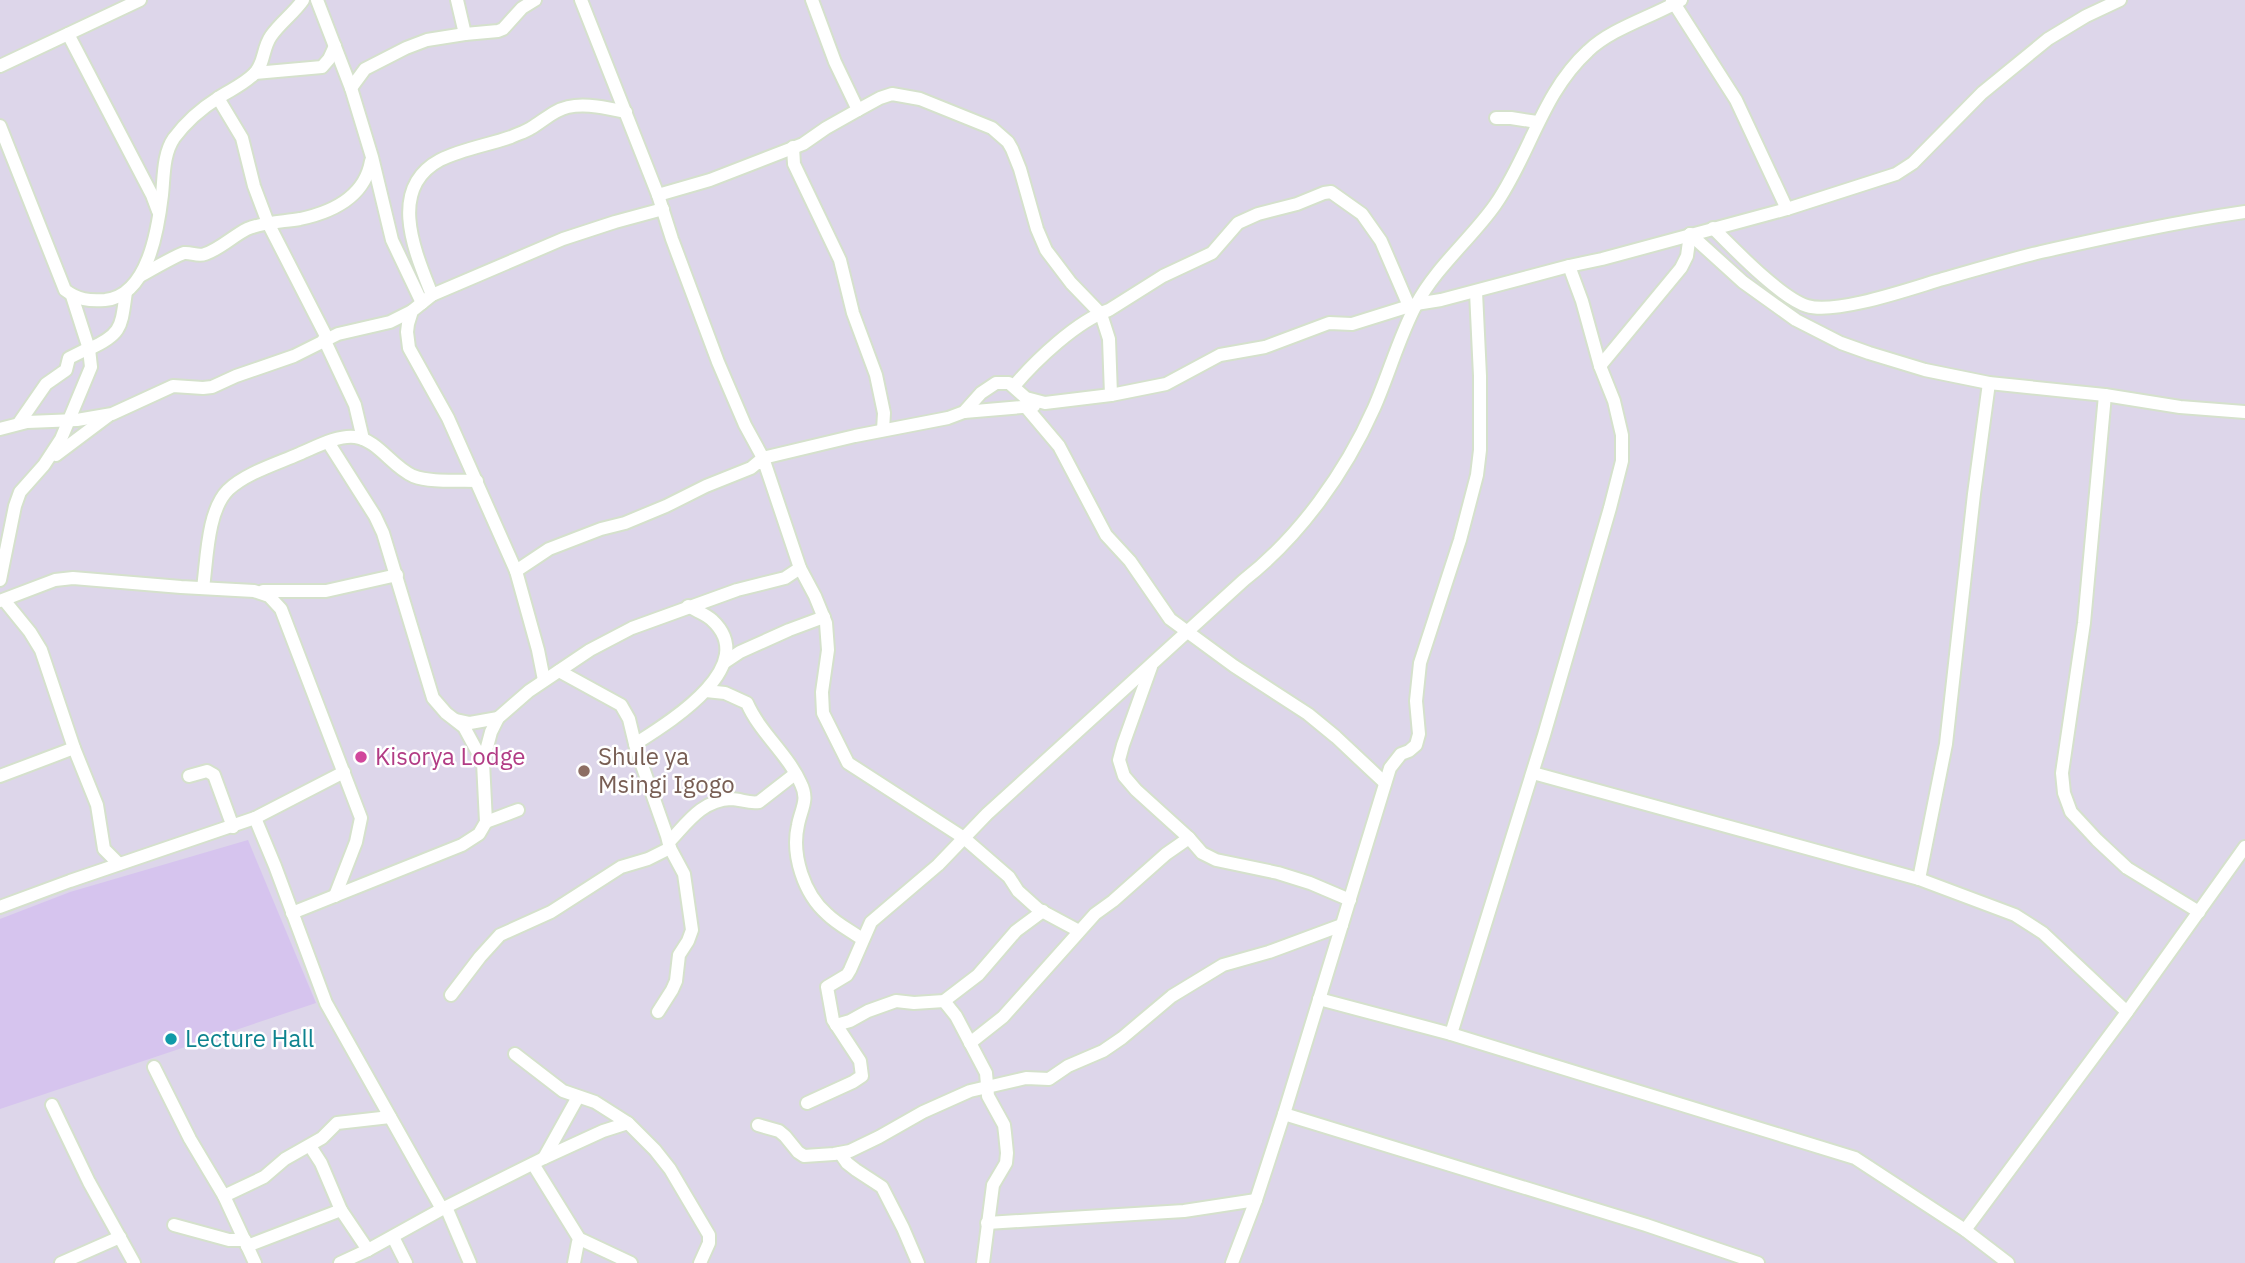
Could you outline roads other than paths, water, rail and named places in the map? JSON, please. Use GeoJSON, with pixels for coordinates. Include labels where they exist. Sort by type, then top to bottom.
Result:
{"type":"FeatureCollection","features":[{"type":"Feature","properties":{"kind":"street"},"geometry":{"type":"LineString","coordinates":[[0,66],[140,0]]}},
{"type":"Feature","properties":{"kind":"street"},"geometry":{"type":"LineString","coordinates":[[0,126],[65,290],[72,296],[88,301],[117,297],[126,292],[140,275],[155,237],[169,147],[191,119],[255,73],[263,62],[269,39],[303,0]]}},
{"type":"Feature","properties":{"kind":"street"},"geometry":{"type":"LineString","coordinates":[[317,0],[351,88],[372,157],[392,240],[422,303]]}},
{"type":"Feature","properties":{"kind":"street"},"geometry":{"type":"LineString","coordinates":[[457,0],[465,34]]}},
{"type":"Feature","properties":{"kind":"street"},"geometry":{"type":"LineString","coordinates":[[351,88],[365,69],[406,48],[427,40],[498,31],[522,8],[535,0]]}},
{"type":"Feature","properties":{"kind":"street"},"geometry":{"type":"LineString","coordinates":[[567,0],[582,2],[658,195],[718,362],[745,425],[763,458],[800,568],[824,617],[828,650],[822,692],[823,713],[848,763],[964,838],[1009,877],[1018,891],[1043,911],[1079,931]]}},
{"type":"Feature","properties":{"kind":"street"},"geometry":{"type":"LineString","coordinates":[[812,0],[835,62],[858,110]]}},
{"type":"Feature","properties":{"kind":"street"},"geometry":{"type":"LineString","coordinates":[[516,571],[549,549],[666,506],[751,468],[763,458],[948,418],[964,412],[1026,407],[1166,384],[1220,355],[1265,346],[1329,323],[1352,324],[1413,305],[1476,292],[1602,259],[1787,209],[1896,174],[1913,163],[1982,93],[2048,39],[2086,16],[2120,0]]}},
{"type":"Feature","properties":{"kind":"street"},"geometry":{"type":"LineString","coordinates":[[807,1102],[862,1076],[860,1061],[836,1025],[827,987],[847,975],[871,922],[938,865],[987,814],[1272,558],[1320,500],[1374,409],[1413,305],[1502,195],[1549,99],[1588,50],[1676,1],[1737,100],[1787,209]]}},
{"type":"Feature","properties":{"kind":"street"},"geometry":{"type":"LineString","coordinates":[[68,34],[152,195],[159,214]]}},
{"type":"Feature","properties":{"kind":"street"},"geometry":{"type":"LineString","coordinates":[[255,73],[322,66],[335,46]]}},
{"type":"Feature","properties":{"kind":"street"},"geometry":{"type":"LineString","coordinates":[[658,195],[710,180],[793,147],[880,98],[892,94],[930,103],[992,128],[1012,149],[1046,250],[1071,283],[1100,313],[1109,339],[1111,395]]}},
{"type":"Feature","properties":{"kind":"street"},"geometry":{"type":"LineString","coordinates":[[218,98],[242,138],[254,186],[268,223],[355,405],[363,439]]}},
{"type":"Feature","properties":{"kind":"street"},"geometry":{"type":"LineString","coordinates":[[544,680],[516,571],[448,418],[409,348],[407,332],[422,303],[408,226],[410,202],[422,175],[440,160],[520,133],[568,107],[606,108],[626,112]]}},
{"type":"Feature","properties":{"kind":"street"},"geometry":{"type":"LineString","coordinates":[[1496,118],[1537,122]]}},
{"type":"Feature","properties":{"kind":"street"},"geometry":{"type":"LineString","coordinates":[[793,147],[794,164],[840,260],[853,313],[876,375],[884,413],[883,430]]}},
{"type":"Feature","properties":{"kind":"street"},"geometry":{"type":"LineString","coordinates":[[140,275],[182,254],[204,255],[248,229],[302,218],[340,204],[363,184],[372,157]]}},
{"type":"Feature","properties":{"kind":"street"},"geometry":{"type":"LineString","coordinates":[[1014,386],[1065,337],[1100,313],[1110,310],[1163,276],[1212,253],[1237,223],[1258,214],[1297,204],[1324,192],[1331,192],[1362,214],[1381,241],[1413,305]]}},
{"type":"Feature","properties":{"kind":"street"},"geometry":{"type":"LineString","coordinates":[[44,465],[112,414],[173,386],[212,387],[294,356],[325,339],[390,322],[422,303],[563,239],[663,209]]}},
{"type":"Feature","properties":{"kind":"street"},"geometry":{"type":"LineString","coordinates":[[1713,228],[1771,282],[1805,306],[1818,308],[1859,302],[2050,250],[2151,228],[2245,212]]}},
{"type":"Feature","properties":{"kind":"street"},"geometry":{"type":"LineString","coordinates":[[1600,366],[1681,268],[1687,256],[1690,234]]}},
{"type":"Feature","properties":{"kind":"street"},"geometry":{"type":"LineString","coordinates":[[1690,234],[1716,260],[1796,320],[1841,342],[1925,370],[1989,383],[2105,395],[2180,407],[2245,412]]}},
{"type":"Feature","properties":{"kind":"street"},"geometry":{"type":"LineString","coordinates":[[1451,1034],[1533,773],[1622,461],[1622,435],[1614,401],[1600,366],[1569,266]]}},
{"type":"Feature","properties":{"kind":"street"},"geometry":{"type":"LineString","coordinates":[[19,424],[46,384],[66,370],[69,358],[108,341],[119,329],[126,292]]}},
{"type":"Feature","properties":{"kind":"street"},"geometry":{"type":"LineString","coordinates":[[1232,1263],[1284,1114],[1385,783],[1394,761],[1416,745],[1419,734],[1416,701],[1420,663],[1460,540],[1477,475],[1480,450],[1480,387],[1476,292]]}},
{"type":"Feature","properties":{"kind":"street"},"geometry":{"type":"LineString","coordinates":[[0,579],[20,492],[44,465],[61,439],[88,377],[91,362],[89,349],[72,296]]}},
{"type":"Feature","properties":{"kind":"street"},"geometry":{"type":"LineString","coordinates":[[964,412],[981,393],[1002,382],[1014,386],[1026,398],[1045,403]]}},
{"type":"Feature","properties":{"kind":"street"},"geometry":{"type":"LineString","coordinates":[[1919,879],[1946,744],[1973,494],[1989,383]]}},
{"type":"Feature","properties":{"kind":"street"},"geometry":{"type":"LineString","coordinates":[[2105,395],[2084,624],[2062,774],[2064,793],[2071,812],[2127,868],[2199,912]]}},
{"type":"Feature","properties":{"kind":"street"},"geometry":{"type":"LineString","coordinates":[[1026,407],[1059,446],[1107,535],[1130,561],[1170,619],[1308,714],[1385,783]]}},
{"type":"Feature","properties":{"kind":"street"},"geometry":{"type":"LineString","coordinates":[[0,429],[42,420],[69,421],[112,414]]}},
{"type":"Feature","properties":{"kind":"street"},"geometry":{"type":"LineString","coordinates":[[203,588],[213,519],[225,493],[235,484],[267,468],[328,442],[349,437],[363,439],[413,476],[477,481]]}},
{"type":"Feature","properties":{"kind":"street"},"geometry":{"type":"LineString","coordinates":[[328,442],[375,516],[387,544],[426,682],[433,698],[464,727],[483,762]]}},
{"type":"Feature","properties":{"kind":"street"},"geometry":{"type":"LineString","coordinates":[[0,528],[7,544]]}},
{"type":"Feature","properties":{"kind":"street"},"geometry":{"type":"LineString","coordinates":[[292,913],[462,845],[479,834],[486,822],[483,762],[491,732],[498,718],[544,680],[590,650],[632,628],[688,606],[785,578],[800,568]]}},
{"type":"Feature","properties":{"kind":"street"},"geometry":{"type":"LineString","coordinates":[[119,864],[104,849],[97,806],[41,650],[30,632],[2,601],[55,580],[73,578],[254,591],[315,592],[397,575]]}},
{"type":"Feature","properties":{"kind":"street"},"geometry":{"type":"LineString","coordinates":[[254,591],[269,596],[281,609],[359,810],[360,826],[335,896]]}},
{"type":"Feature","properties":{"kind":"street"},"geometry":{"type":"LineString","coordinates":[[635,744],[685,710],[706,691],[724,662],[726,640],[711,619],[688,606]]}},
{"type":"Feature","properties":{"kind":"street"},"geometry":{"type":"LineString","coordinates":[[724,662],[740,652],[824,617]]}},
{"type":"Feature","properties":{"kind":"street"},"geometry":{"type":"LineString","coordinates":[[1152,664],[1119,760],[1124,776],[1202,853],[1216,860],[1289,876],[1350,900]]}},
{"type":"Feature","properties":{"kind":"street"},"geometry":{"type":"LineString","coordinates":[[559,671],[621,705],[629,719],[669,845],[684,874],[692,930],[679,955],[676,981],[658,1012]]}},
{"type":"Feature","properties":{"kind":"street"},"geometry":{"type":"LineString","coordinates":[[717,676],[725,693]]}},
{"type":"Feature","properties":{"kind":"street"},"geometry":{"type":"LineString","coordinates":[[706,691],[725,693],[747,703],[753,717],[802,785],[806,802],[798,823],[796,839],[798,863],[806,884],[817,904],[827,915],[862,939]]}},
{"type":"Feature","properties":{"kind":"street"},"geometry":{"type":"LineString","coordinates":[[455,720],[470,723],[498,718]]}},
{"type":"Feature","properties":{"kind":"street"},"geometry":{"type":"LineString","coordinates":[[0,776],[74,748]]}},
{"type":"Feature","properties":{"kind":"street"},"geometry":{"type":"LineString","coordinates":[[189,776],[207,771],[214,775],[233,827]]}},
{"type":"Feature","properties":{"kind":"street"},"geometry":{"type":"LineString","coordinates":[[0,907],[233,827],[344,772]]}},
{"type":"Feature","properties":{"kind":"street"},"geometry":{"type":"LineString","coordinates":[[1533,773],[1919,879],[2015,915],[2043,933],[2127,1012]]}},
{"type":"Feature","properties":{"kind":"street"},"geometry":{"type":"LineString","coordinates":[[452,995],[500,935],[551,912],[621,867],[648,859],[669,845],[706,805],[732,799],[759,802],[795,774]]}},
{"type":"Feature","properties":{"kind":"street"},"geometry":{"type":"LineString","coordinates":[[486,822],[518,810]]}},
{"type":"Feature","properties":{"kind":"street"},"geometry":{"type":"LineString","coordinates":[[255,818],[326,1003],[444,1208],[470,1263]]}},
{"type":"Feature","properties":{"kind":"street"},"geometry":{"type":"LineString","coordinates":[[970,1043],[1003,1017],[1096,914],[1166,853],[1189,838]]}},
{"type":"Feature","properties":{"kind":"street"},"geometry":{"type":"LineString","coordinates":[[1965,1230],[2127,1012],[2245,847]]}},
{"type":"Feature","properties":{"kind":"street"},"geometry":{"type":"LineString","coordinates":[[836,1025],[896,1001],[944,1001],[978,975],[1016,931],[1043,911]]}},
{"type":"Feature","properties":{"kind":"street"},"geometry":{"type":"LineString","coordinates":[[758,1125],[779,1131],[804,1156],[840,1153],[879,1137],[947,1100],[1026,1078],[1049,1079],[1068,1066],[1103,1051],[1172,996],[1223,965],[1269,952],[1342,925]]}},
{"type":"Feature","properties":{"kind":"street"},"geometry":{"type":"LineString","coordinates":[[1320,999],[1451,1034],[1855,1158],[1965,1230],[2008,1263]]}},
{"type":"Feature","properties":{"kind":"street"},"geometry":{"type":"LineString","coordinates":[[944,1001],[956,1016],[985,1073],[988,1096],[1004,1125],[1006,1163],[993,1185],[983,1263]]}},
{"type":"Feature","properties":{"kind":"street"},"geometry":{"type":"LineString","coordinates":[[515,1054],[563,1091],[595,1102],[628,1123],[655,1150],[670,1169],[709,1235],[709,1243],[700,1263]]}},
{"type":"Feature","properties":{"kind":"street"},"geometry":{"type":"LineString","coordinates":[[155,1067],[190,1139],[224,1196],[255,1263]]}},
{"type":"Feature","properties":{"kind":"street"},"geometry":{"type":"LineString","coordinates":[[538,1161],[578,1097]]}},
{"type":"Feature","properties":{"kind":"street"},"geometry":{"type":"LineString","coordinates":[[52,1105],[89,1182],[134,1263]]}},
{"type":"Feature","properties":{"kind":"street"},"geometry":{"type":"LineString","coordinates":[[1284,1114],[1646,1225],[1758,1263]]}},
{"type":"Feature","properties":{"kind":"street"},"geometry":{"type":"LineString","coordinates":[[224,1196],[256,1183],[285,1159],[322,1138],[337,1123],[390,1117]]}},
{"type":"Feature","properties":{"kind":"street"},"geometry":{"type":"LineString","coordinates":[[340,1263],[538,1161],[603,1131],[628,1123]]}},
{"type":"Feature","properties":{"kind":"street"},"geometry":{"type":"LineString","coordinates":[[310,1146],[321,1163],[341,1210],[368,1250]]}},
{"type":"Feature","properties":{"kind":"street"},"geometry":{"type":"LineString","coordinates":[[840,1153],[847,1163],[882,1187],[918,1263]]}},
{"type":"Feature","properties":{"kind":"street"},"geometry":{"type":"LineString","coordinates":[[538,1161],[580,1240],[631,1263]]}},
{"type":"Feature","properties":{"kind":"street"},"geometry":{"type":"LineString","coordinates":[[987,1223],[1184,1210],[1256,1200]]}},
{"type":"Feature","properties":{"kind":"street"},"geometry":{"type":"LineString","coordinates":[[174,1225],[246,1243],[341,1210]]}},
{"type":"Feature","properties":{"kind":"street"},"geometry":{"type":"LineString","coordinates":[[61,1263],[120,1237]]}},
{"type":"Feature","properties":{"kind":"street"},"geometry":{"type":"LineString","coordinates":[[393,1237],[406,1263]]}},
{"type":"Feature","properties":{"kind":"street"},"geometry":{"type":"LineString","coordinates":[[574,1263],[580,1240]]}},
{"type":"Feature","properties":{"kind":"place","name":"Kisorya Lodge"},"geometry":{"type":"Point","coordinates":[361,757]}},
{"type":"Feature","properties":{"kind":"place","name":"Shule ya Msingi Igogo"},"geometry":{"type":"Point","coordinates":[584,771]}},
{"type":"Feature","properties":{"kind":"place","name":"Lecture Hall"},"geometry":{"type":"Point","coordinates":[171,1039]}}]}
